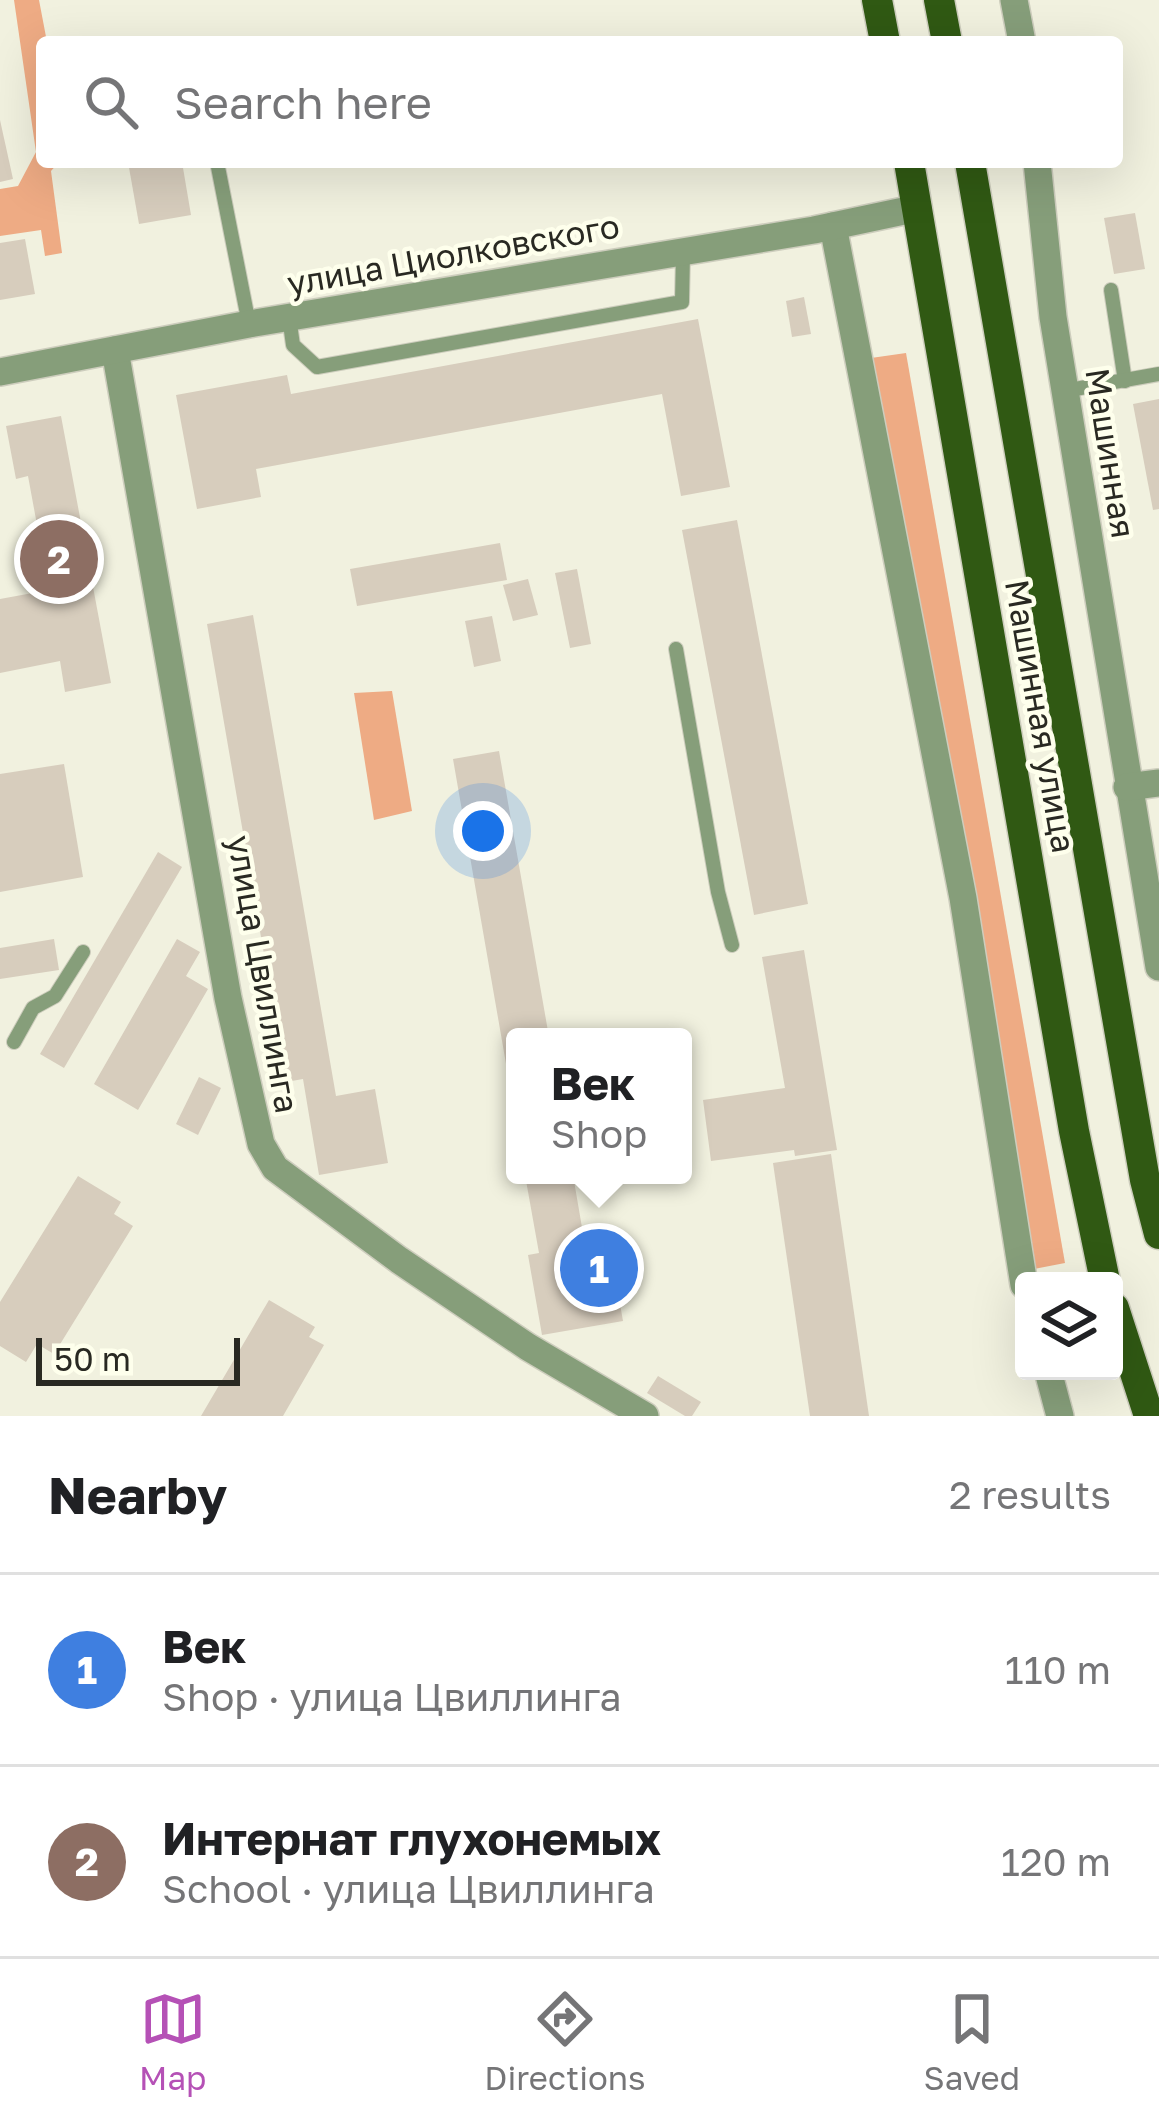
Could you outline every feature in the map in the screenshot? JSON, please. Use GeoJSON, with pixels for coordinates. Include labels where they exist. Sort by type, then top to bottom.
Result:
{"type":"FeatureCollection","features":[{"type":"Feature","properties":{"kind":"main road"},"geometry":{"type":"LineString","coordinates":[[877,0],[884,36]]}},
{"type":"Feature","properties":{"kind":"main road"},"geometry":{"type":"LineString","coordinates":[[939,0],[946,36]]}},
{"type":"Feature","properties":{"kind":"main road","name":"Машинная улица"},"geometry":{"type":"LineString","coordinates":[[910,168],[1074,1131],[1104,1272]]}},
{"type":"Feature","properties":{"kind":"main road","name":"Машинная улица"},"geometry":{"type":"LineString","coordinates":[[971,168],[1144,1180],[1159,1234]]}},
{"type":"Feature","properties":{"kind":"main road"},"geometry":{"type":"LineString","coordinates":[[1123,1337],[1148,1416]]}},
{"type":"Feature","properties":{"kind":"street"},"geometry":{"type":"LineString","coordinates":[[1014,0],[1021,36]]}},
{"type":"Feature","properties":{"kind":"street","name":"Машинная"},"geometry":{"type":"LineString","coordinates":[[1038,168],[1064,391],[1159,967]]}},
{"type":"Feature","properties":{"kind":"street","name":"улица Циолковского"},"geometry":{"type":"LineString","coordinates":[[0,372],[918,208]]}},
{"type":"Feature","properties":{"kind":"street"},"geometry":{"type":"LineString","coordinates":[[833,226],[963,898],[1022,1272]]}},
{"type":"Feature","properties":{"kind":"street","name":"улица Цвиллинга"},"geometry":{"type":"LineString","coordinates":[[115,350],[228,998],[261,1144],[275,1168],[382,1248],[528,1347],[645,1416]]}},
{"type":"Feature","properties":{"kind":"street"},"geometry":{"type":"LineString","coordinates":[[1127,787],[1159,783]]}},
{"type":"Feature","properties":{"kind":"street"},"geometry":{"type":"LineString","coordinates":[[1050,1380],[1060,1416]]}},
{"type":"Feature","properties":{"kind":"lane"},"geometry":{"type":"LineString","coordinates":[[218,168],[249,324]]}},
{"type":"Feature","properties":{"kind":"lane"},"geometry":{"type":"LineString","coordinates":[[289,317],[293,345],[317,367],[682,302],[683,251]]}},
{"type":"Feature","properties":{"kind":"lane"},"geometry":{"type":"LineString","coordinates":[[1111,290],[1125,381]]}},
{"type":"Feature","properties":{"kind":"lane"},"geometry":{"type":"LineString","coordinates":[[1064,391],[1159,374]]}},
{"type":"Feature","properties":{"kind":"lane"},"geometry":{"type":"LineString","coordinates":[[676,649],[718,892],[732,945]]}},
{"type":"Feature","properties":{"kind":"lane"},"geometry":{"type":"LineString","coordinates":[[14,1042],[33,1008],[55,995],[83,952]]}},
{"type":"Feature","properties":{"kind":"shaded area"},"geometry":{"type":"Polygon","coordinates":[[[14,0],[39,0],[46,36],[36,36],[36,152],[14,0]]]}},
{"type":"Feature","properties":{"kind":"shaded area"},"geometry":{"type":"Polygon","coordinates":[[[36,152],[36,168],[54,168],[62,253],[45,256],[41,230],[0,236],[0,189],[18,186],[36,152]]]}},
{"type":"Feature","properties":{"kind":"shaded area"},"geometry":{"type":"Polygon","coordinates":[[[906,353],[1065,1263],[1034,1269],[871,358],[906,353]]]}},
{"type":"Feature","properties":{"kind":"shaded area"},"geometry":{"type":"Polygon","coordinates":[[[392,691],[412,811],[374,820],[354,693],[392,691]]]}},
{"type":"Feature","properties":{"kind":"building"},"geometry":{"type":"Polygon","coordinates":[[[0,120],[13,179],[0,182],[0,120]]]}},
{"type":"Feature","properties":{"kind":"building"},"geometry":{"type":"Polygon","coordinates":[[[129,168],[183,168],[191,215],[139,224],[129,168]]]}},
{"type":"Feature","properties":{"kind":"building"},"geometry":{"type":"Polygon","coordinates":[[[1135,213],[1145,269],[1114,274],[1104,218],[1135,213]]]}},
{"type":"Feature","properties":{"kind":"building"},"geometry":{"type":"Polygon","coordinates":[[[25,239],[35,294],[0,300],[0,243],[25,239]]]}},
{"type":"Feature","properties":{"kind":"building"},"geometry":{"type":"Polygon","coordinates":[[[804,297],[811,334],[792,337],[786,301],[804,297]]]}},
{"type":"Feature","properties":{"kind":"building"},"geometry":{"type":"Polygon","coordinates":[[[698,319],[730,487],[681,496],[662,394],[256,469],[261,497],[197,509],[176,395],[287,375],[291,394],[698,319]]]}},
{"type":"Feature","properties":{"kind":"building"},"geometry":{"type":"Polygon","coordinates":[[[1159,399],[1159,509],[1153,510],[1133,404],[1159,399]]]}},
{"type":"Feature","properties":{"kind":"building"},"geometry":{"type":"Polygon","coordinates":[[[61,416],[111,683],[65,692],[60,661],[0,673],[0,599],[49,590],[28,476],[16,479],[6,426],[61,416]]]}},
{"type":"Feature","properties":{"kind":"building"},"geometry":{"type":"Polygon","coordinates":[[[737,520],[808,904],[754,915],[682,530],[737,520]]]}},
{"type":"Feature","properties":{"kind":"building"},"geometry":{"type":"Polygon","coordinates":[[[500,543],[507,580],[357,606],[350,569],[500,543]]]}},
{"type":"Feature","properties":{"kind":"building"},"geometry":{"type":"Polygon","coordinates":[[[577,569],[591,644],[570,648],[555,573],[577,569]]]}},
{"type":"Feature","properties":{"kind":"building"},"geometry":{"type":"Polygon","coordinates":[[[528,579],[538,615],[513,621],[503,585],[528,579]]]}},
{"type":"Feature","properties":{"kind":"building"},"geometry":{"type":"Polygon","coordinates":[[[253,615],[336,1096],[375,1089],[388,1163],[319,1175],[303,1079],[286,1082],[207,624],[253,615]]]}},
{"type":"Feature","properties":{"kind":"building"},"geometry":{"type":"Polygon","coordinates":[[[492,616],[501,661],[474,667],[465,621],[492,616]]]}},
{"type":"Feature","properties":{"kind":"building"},"geometry":{"type":"Polygon","coordinates":[[[499,751],[547,1028],[506,1028],[506,1064],[453,759],[499,751]]]}},
{"type":"Feature","properties":{"kind":"building"},"geometry":{"type":"Polygon","coordinates":[[[64,764],[83,877],[0,892],[0,774],[64,764]]]}},
{"type":"Feature","properties":{"kind":"building"},"geometry":{"type":"Polygon","coordinates":[[[158,852],[182,867],[64,1068],[40,1054],[158,852]]]}},
{"type":"Feature","properties":{"kind":"building"},"geometry":{"type":"Polygon","coordinates":[[[54,939],[59,970],[0,979],[0,948],[54,939]]]}},
{"type":"Feature","properties":{"kind":"building"},"geometry":{"type":"Polygon","coordinates":[[[177,939],[200,952],[186,976],[208,989],[138,1110],[94,1084],[177,939]]]}},
{"type":"Feature","properties":{"kind":"building"},"geometry":{"type":"Polygon","coordinates":[[[804,950],[837,1150],[795,1156],[794,1150],[711,1161],[703,1100],[785,1088],[762,957],[804,950]]]}},
{"type":"Feature","properties":{"kind":"building"},"geometry":{"type":"Polygon","coordinates":[[[199,1077],[221,1088],[198,1135],[176,1124],[199,1077]]]}},
{"type":"Feature","properties":{"kind":"building"},"geometry":{"type":"Polygon","coordinates":[[[831,1154],[869,1416],[810,1416],[773,1163],[831,1154]]]}},
{"type":"Feature","properties":{"kind":"building"},"geometry":{"type":"Polygon","coordinates":[[[78,1176],[121,1202],[114,1214],[133,1226],[54,1354],[37,1344],[26,1362],[0,1346],[0,1302],[78,1176]]]}},
{"type":"Feature","properties":{"kind":"building"},"geometry":{"type":"Polygon","coordinates":[[[527,1184],[575,1184],[585,1245],[609,1241],[623,1321],[542,1335],[528,1255],[539,1253],[527,1184]]]}},
{"type":"Feature","properties":{"kind":"building"},"geometry":{"type":"Polygon","coordinates":[[[269,1300],[315,1327],[309,1337],[324,1345],[283,1416],[201,1416],[269,1300]]]}},
{"type":"Feature","properties":{"kind":"building"},"geometry":{"type":"Polygon","coordinates":[[[658,1376],[701,1402],[692,1416],[647,1393],[658,1376]]]}},
{"type":"Feature","properties":{"kind":"place","name":"Интернат глухонемых"},"geometry":{"type":"Point","coordinates":[59,559]}},
{"type":"Feature","properties":{"kind":"place","name":"Век"},"geometry":{"type":"Point","coordinates":[599,1268]}}]}
